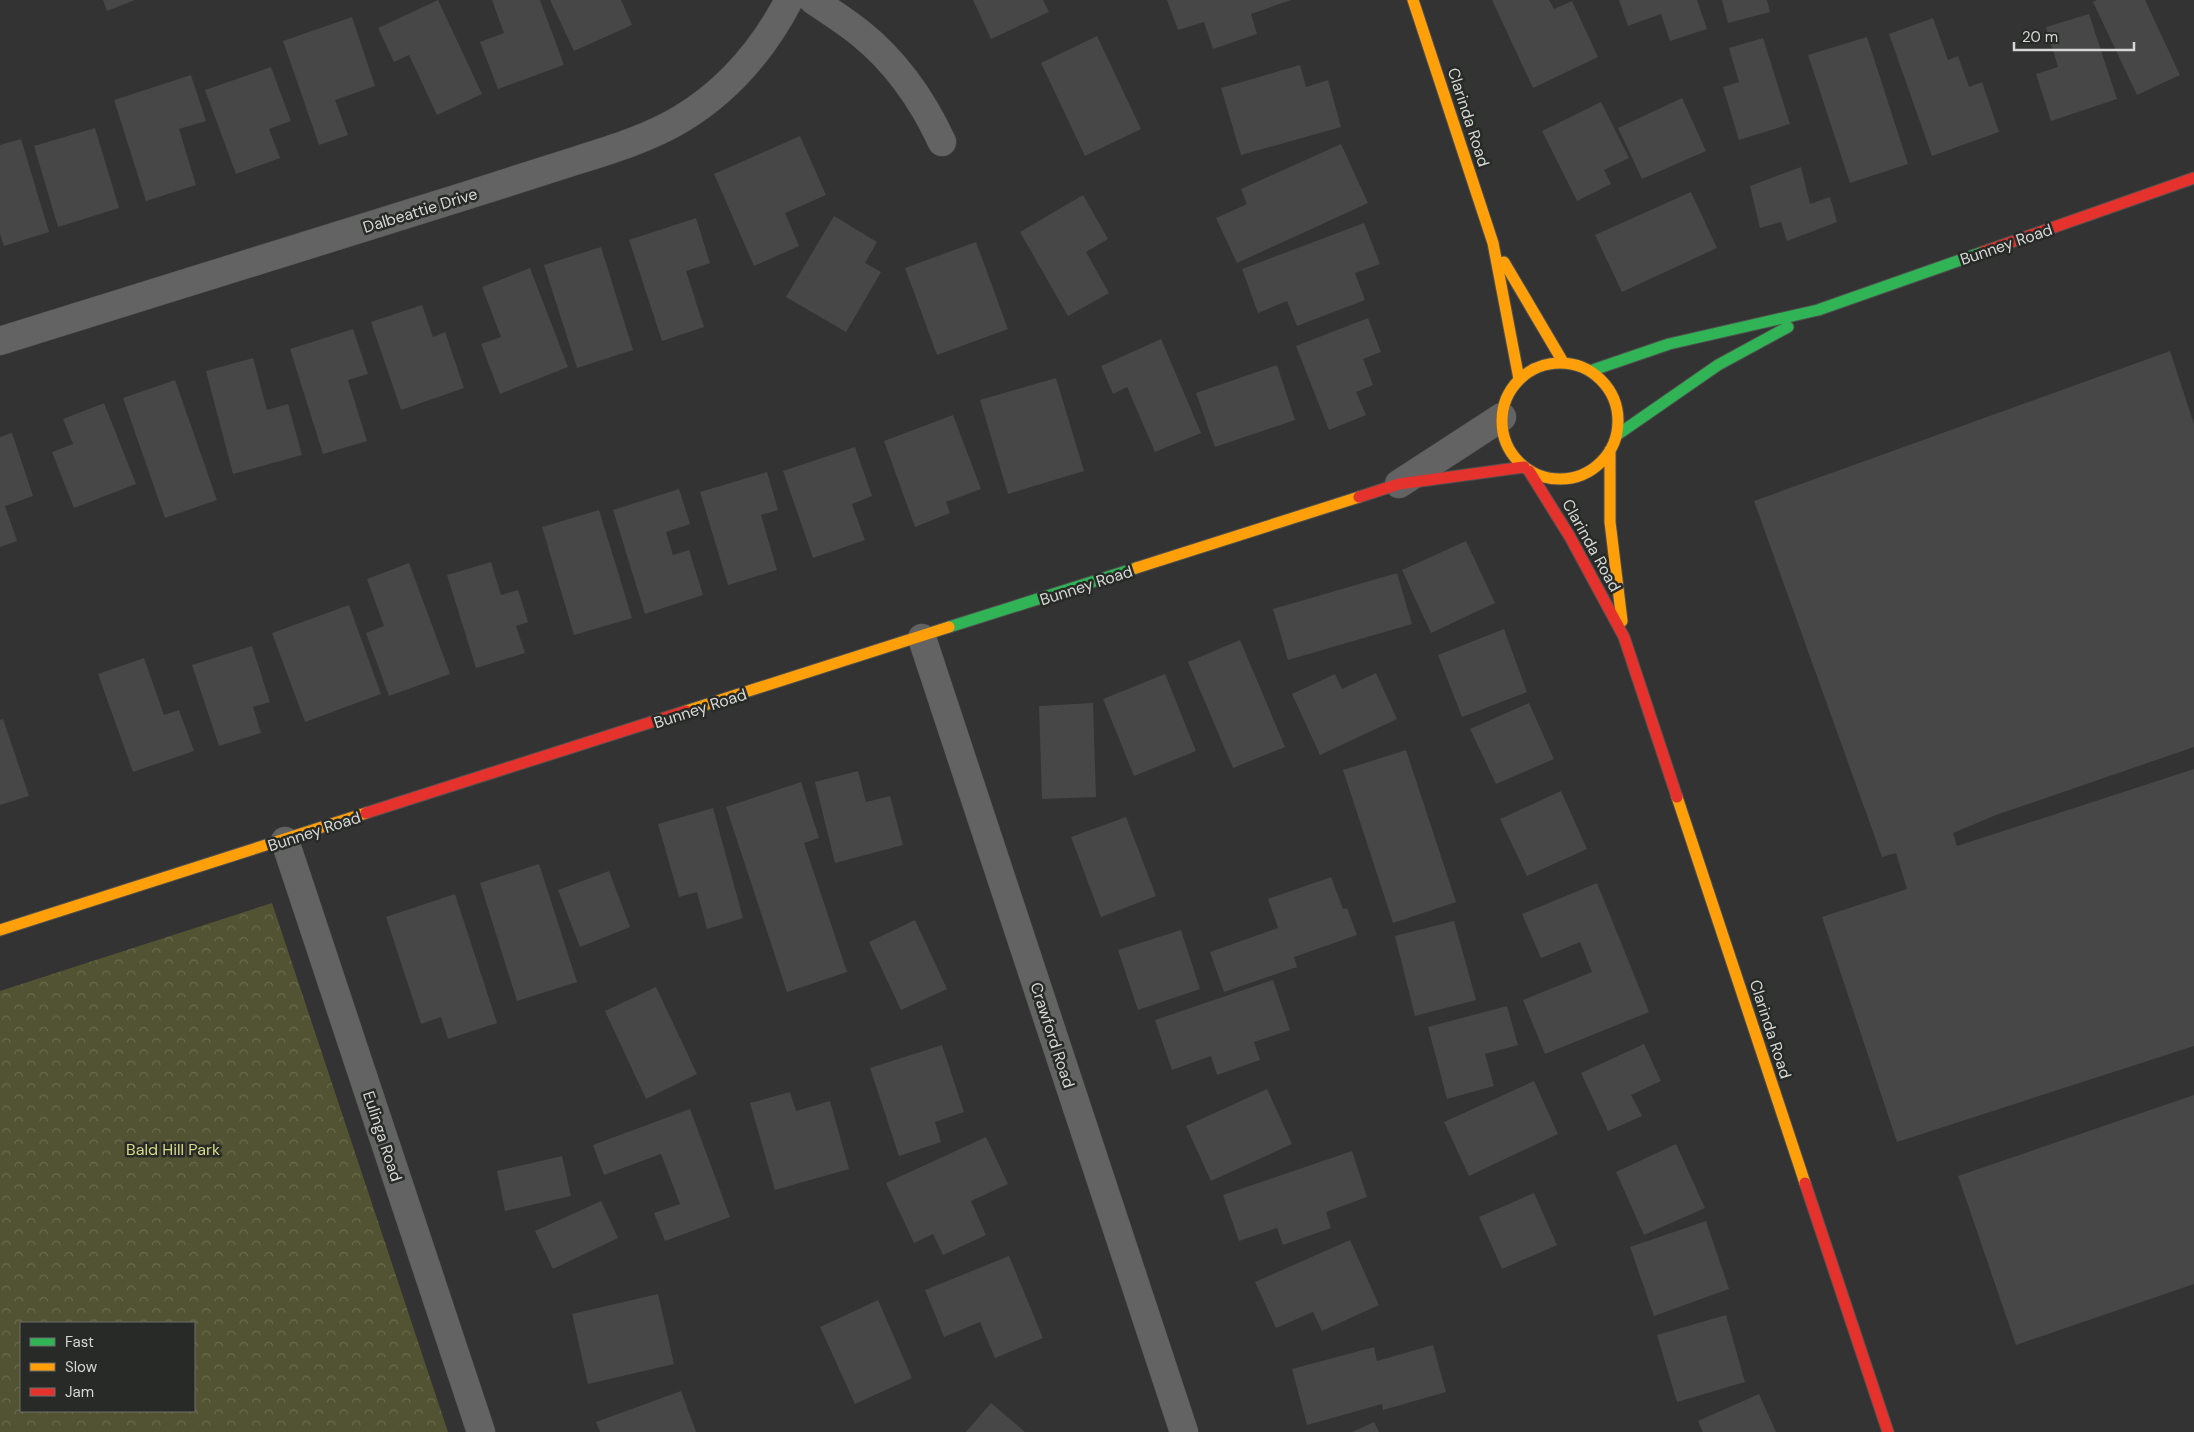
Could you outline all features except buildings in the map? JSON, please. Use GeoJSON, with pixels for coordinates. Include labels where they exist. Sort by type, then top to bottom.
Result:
{"type":"FeatureCollection","features":[{"type":"Feature","properties":{"kind":"street","name":"Dalbeattie Drive"},"geometry":{"type":"LineString","coordinates":[[0,341],[451,201],[611,150],[653,134],[707,102],[731,81],[754,56],[777,23],[789,0]]}},
{"type":"Feature","properties":{"kind":"street"},"geometry":{"type":"LineString","coordinates":[[813,0],[860,34],[892,64],[929,115],[942,142]]}},
{"type":"Feature","properties":{"kind":"street","name":"Clarinda Road"},"geometry":{"type":"LineString","coordinates":[[1413,0],[1493,243],[1519,379]]}},
{"type":"Feature","properties":{"kind":"street","name":"Bunney Road"},"geometry":{"type":"LineString","coordinates":[[1590,371],[1669,344],[1818,310],[2194,178]]}},
{"type":"Feature","properties":{"kind":"street","name":"Clarinda Road"},"geometry":{"type":"LineString","coordinates":[[1493,243],[1563,362]]}},
{"type":"Feature","properties":{"kind":"street","name":"Bunney Road"},"geometry":{"type":"LineString","coordinates":[[1617,435],[1718,365],[1818,310]]}},
{"type":"Feature","properties":{"kind":"street"},"geometry":{"type":"LineString","coordinates":[[1563,362],[1577,365],[1590,371],[1604,382],[1614,398],[1619,417],[1617,435],[1610,450],[1598,465],[1583,474],[1565,479],[1546,478],[1527,469],[1512,453],[1503,436],[1502,417],[1504,403],[1510,390],[1519,379],[1532,369],[1547,364],[1563,362]]}},
{"type":"Feature","properties":{"kind":"street","name":"Bunney Road"},"geometry":{"type":"LineString","coordinates":[[1399,484],[1502,417]]}},
{"type":"Feature","properties":{"kind":"street","name":"Clarinda Road"},"geometry":{"type":"LineString","coordinates":[[1610,450],[1610,522],[1624,637]]}},
{"type":"Feature","properties":{"kind":"street","name":"Clarinda Road"},"geometry":{"type":"LineString","coordinates":[[1527,469],[1570,537],[1624,637],[1888,1432]]}},
{"type":"Feature","properties":{"kind":"street","name":"Bunney Road"},"geometry":{"type":"LineString","coordinates":[[0,930],[922,638],[1399,484],[1527,469]]}},
{"type":"Feature","properties":{"kind":"street","name":"Crawford Road"},"geometry":{"type":"LineString","coordinates":[[922,638],[1184,1432]]}},
{"type":"Feature","properties":{"kind":"street","name":"Eulinga Road"},"geometry":{"type":"LineString","coordinates":[[284,840],[481,1432]]}},
{"type":"Feature","properties":{"kind":"green space","name":"Bald Hill Park"},"geometry":{"type":"Polygon","coordinates":[[[272,903],[448,1432],[0,1432],[0,991],[272,903]]]}},
{"type":"Feature","properties":{"kind":"traffic: fast"},"geometry":{"type":"LineString","coordinates":[[1590,371],[1669,344],[1818,310],[1983,252]]}},
{"type":"Feature","properties":{"kind":"traffic: fast"},"geometry":{"type":"LineString","coordinates":[[1617,435],[1718,365],[1788,327]]}},
{"type":"Feature","properties":{"kind":"traffic: fast"},"geometry":{"type":"LineString","coordinates":[[949,627],[1136,568]]}},
{"type":"Feature","properties":{"kind":"traffic: slow"},"geometry":{"type":"LineString","coordinates":[[1413,0],[1493,243],[1519,379]]}},
{"type":"Feature","properties":{"kind":"traffic: slow"},"geometry":{"type":"LineString","coordinates":[[1504,262],[1563,362]]}},
{"type":"Feature","properties":{"kind":"traffic: slow"},"geometry":{"type":"LineString","coordinates":[[1560,363],[1582,367],[1601,380],[1614,399],[1618,421],[1614,443],[1601,462],[1582,475],[1560,479],[1538,475],[1519,462],[1506,443],[1502,421],[1506,399],[1519,380],[1538,367],[1560,363]]}},
{"type":"Feature","properties":{"kind":"traffic: slow"},"geometry":{"type":"LineString","coordinates":[[1610,450],[1610,522],[1622,621]]}},
{"type":"Feature","properties":{"kind":"traffic: slow"},"geometry":{"type":"LineString","coordinates":[[1136,568],[1359,497]]}},
{"type":"Feature","properties":{"kind":"traffic: slow"},"geometry":{"type":"LineString","coordinates":[[686,711],[949,627]]}},
{"type":"Feature","properties":{"kind":"traffic: slow"},"geometry":{"type":"LineString","coordinates":[[1677,797],[1805,1183]]}},
{"type":"Feature","properties":{"kind":"traffic: slow"},"geometry":{"type":"LineString","coordinates":[[0,930],[366,813]]}},
{"type":"Feature","properties":{"kind":"traffic: jam"},"geometry":{"type":"LineString","coordinates":[[1983,252],[2194,178]]}},
{"type":"Feature","properties":{"kind":"traffic: jam"},"geometry":{"type":"LineString","coordinates":[[1359,497],[1399,484],[1524,467]]}},
{"type":"Feature","properties":{"kind":"traffic: jam"},"geometry":{"type":"LineString","coordinates":[[1529,471],[1570,537],[1624,637],[1677,797]]}},
{"type":"Feature","properties":{"kind":"traffic: jam"},"geometry":{"type":"LineString","coordinates":[[366,813],[686,711]]}},
{"type":"Feature","properties":{"kind":"traffic: jam"},"geometry":{"type":"LineString","coordinates":[[1805,1183],[1888,1432]]}}]}
